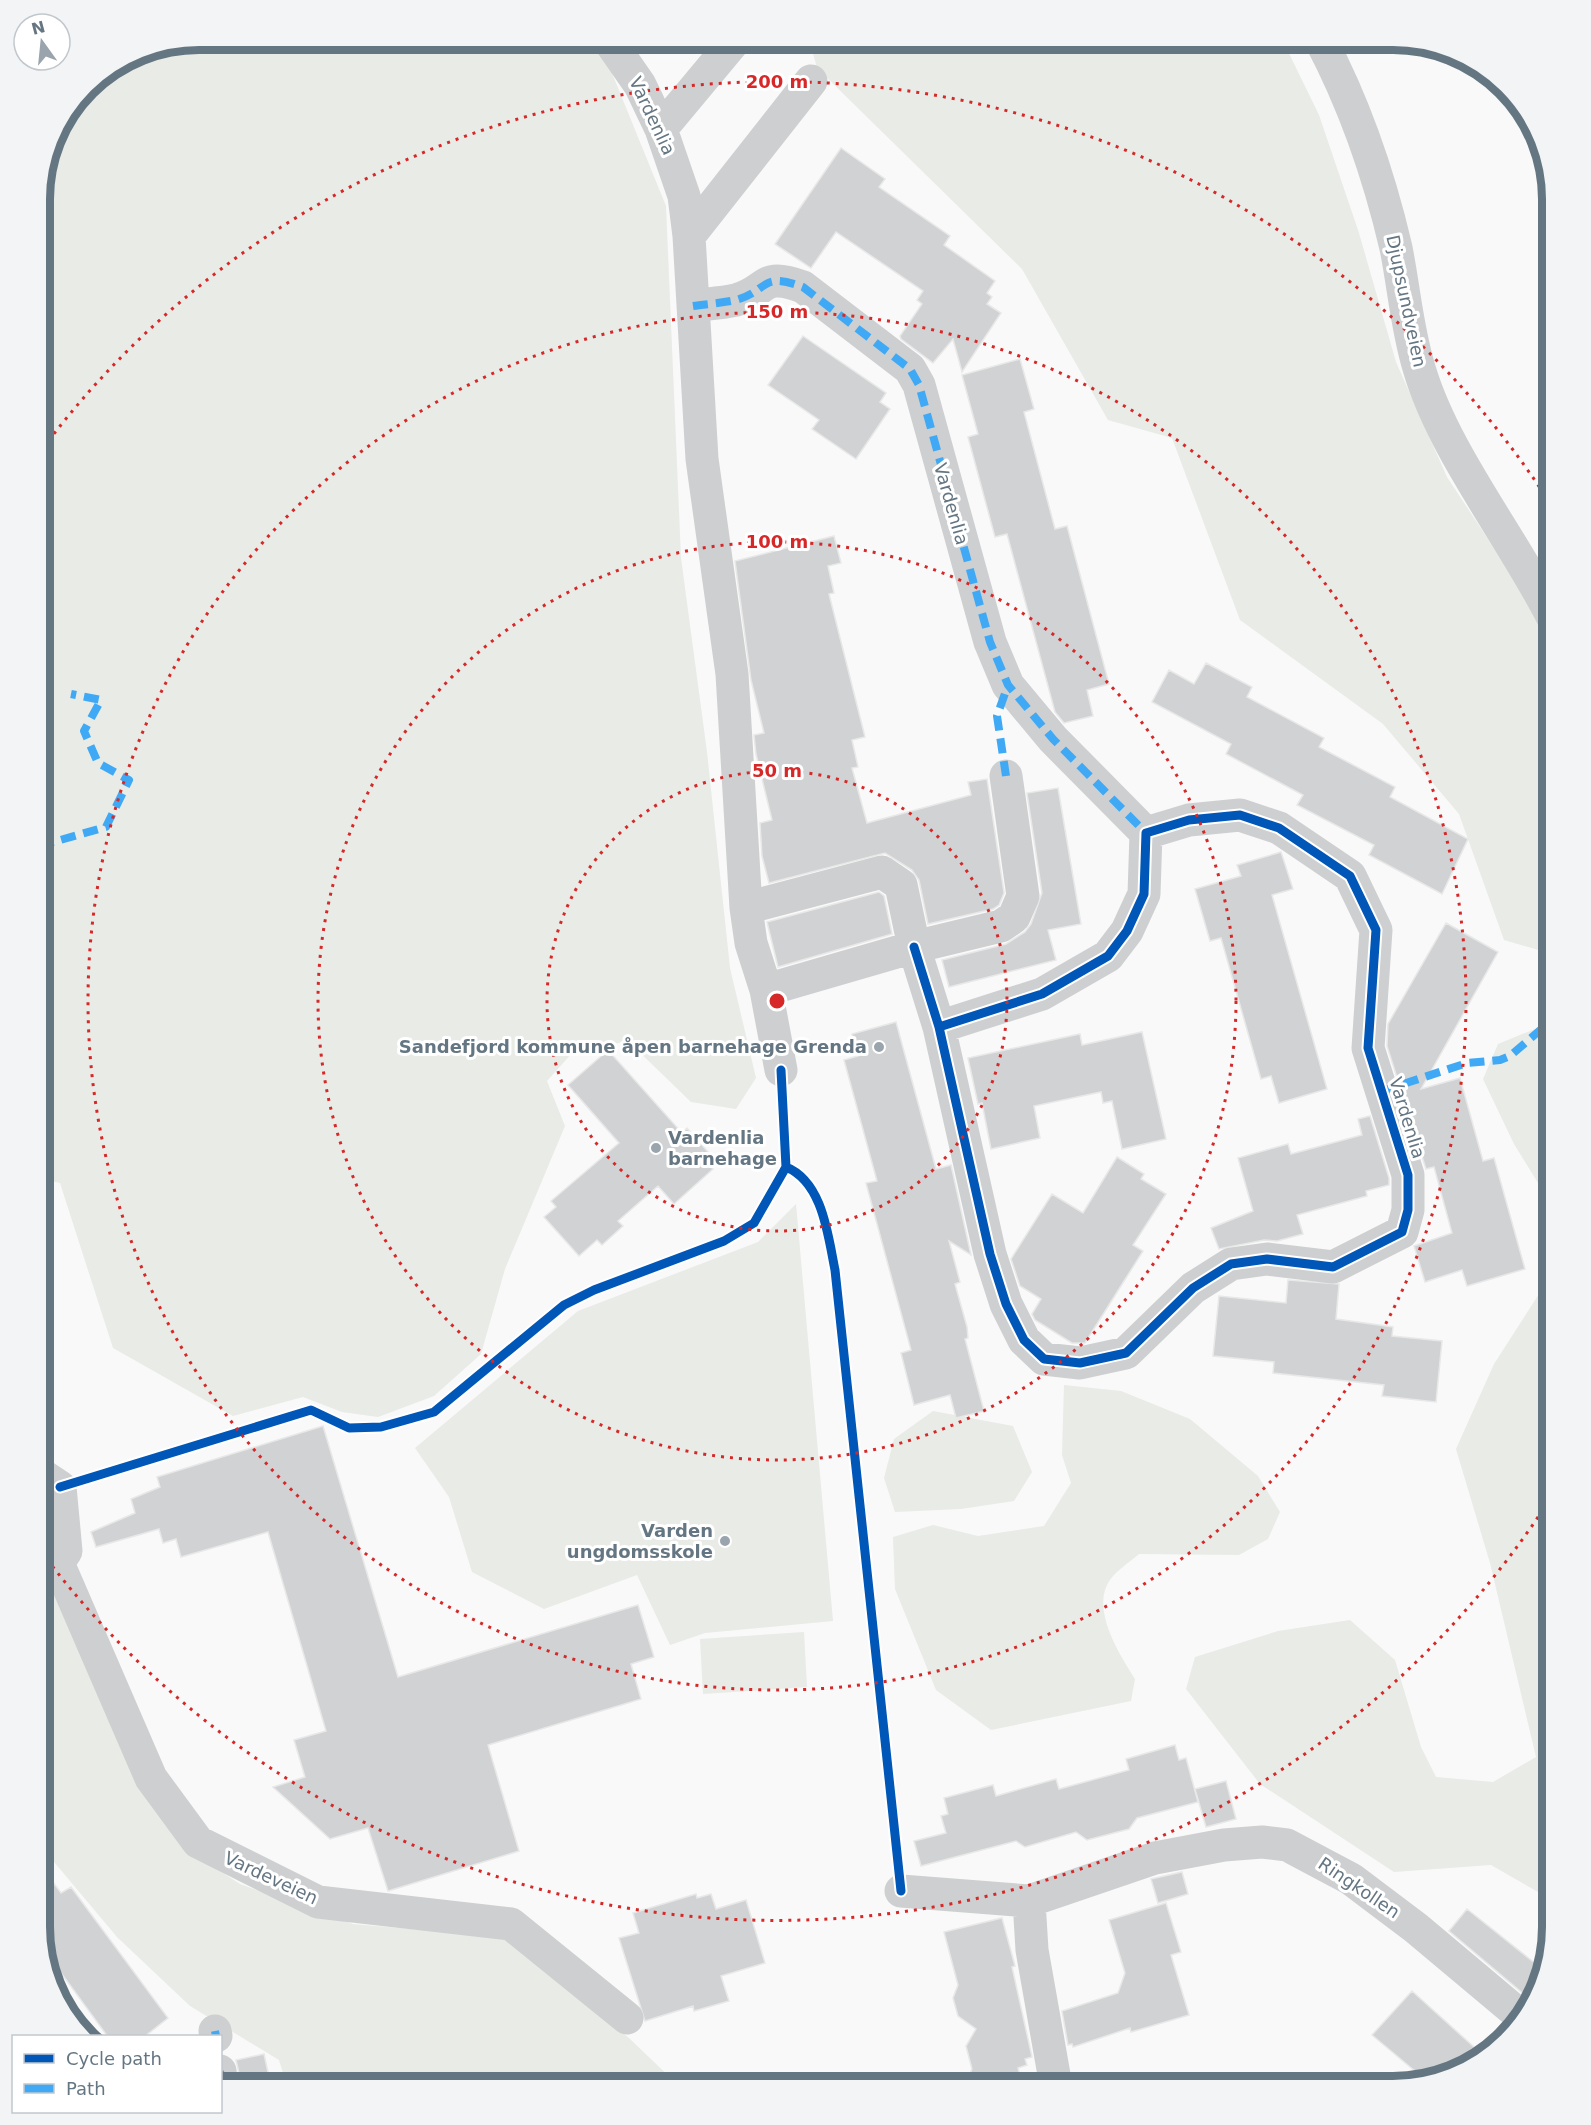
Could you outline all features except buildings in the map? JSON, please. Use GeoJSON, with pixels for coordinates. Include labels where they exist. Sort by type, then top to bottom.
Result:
{"type":"FeatureCollection","features":[{"type":"Feature","properties":{"kind":"street","name":"Vardenlia"},"geometry":{"type":"LineString","coordinates":[[621,50],[662,129],[684,196],[689,236],[695,373],[708,519],[732,674],[746,908],[752,943],[766,990],[781,1070]]}},
{"type":"Feature","properties":{"kind":"street"},"geometry":{"type":"LineString","coordinates":[[662,129],[727,50]]}},
{"type":"Feature","properties":{"kind":"street","name":"Djupsundveien"},"geometry":{"type":"LineString","coordinates":[[1325,50],[1355,116],[1381,190],[1396,250],[1405,308],[1419,369],[1456,450],[1542,599]]}},
{"type":"Feature","properties":{"kind":"street"},"geometry":{"type":"LineString","coordinates":[[689,236],[811,81]]}},
{"type":"Feature","properties":{"kind":"street","name":"Vardenlia"},"geometry":{"type":"LineString","coordinates":[[693,306],[738,299],[763,284],[782,279],[803,287],[910,369],[919,385],[990,642],[1008,685],[1053,739],[1146,833],[1189,820],[1240,815],[1279,828],[1350,876],[1376,930],[1368,1048],[1408,1175],[1408,1210],[1402,1232],[1333,1267],[1267,1259],[1231,1264],[1193,1288],[1126,1353],[1080,1364],[1044,1359],[1024,1340],[1006,1304],[990,1254],[939,1027],[914,947],[901,885],[882,872],[746,908]]}},
{"type":"Feature","properties":{"kind":"street"},"geometry":{"type":"LineString","coordinates":[[766,990],[914,947],[1001,926],[1014,917],[1023,896],[1006,776]]}},
{"type":"Feature","properties":{"kind":"street"},"geometry":{"type":"LineString","coordinates":[[939,1027],[1042,994],[1108,956],[1127,931],[1144,894],[1146,833]]}},
{"type":"Feature","properties":{"kind":"street","name":"Vardeveien"},"geometry":{"type":"LineString","coordinates":[[50,1480],[60,1487],[66,1551],[50,1560]]}},
{"type":"Feature","properties":{"kind":"street","name":"Vardeveien"},"geometry":{"type":"LineString","coordinates":[[50,1563],[150,1778],[198,1842],[318,1902],[511,1924],[627,2018]]}},
{"type":"Feature","properties":{"kind":"street","name":"Ringkollen"},"geometry":{"type":"LineString","coordinates":[[901,1891],[1029,1901],[1155,1858],[1224,1845],[1262,1842],[1287,1845],[1351,1879],[1416,1928],[1515,2011]]}},
{"type":"Feature","properties":{"kind":"street"},"geometry":{"type":"LineString","coordinates":[[1029,1901],[1032,1950],[1054,2076]]}},
{"type":"Feature","properties":{"kind":"shaded area"},"geometry":{"type":"Polygon","coordinates":[[[189,50],[600,50],[605,56],[666,206],[681,558],[707,752],[730,968],[756,1078],[736,1109],[691,1102],[628,1041],[573,1052],[547,1081],[565,1126],[505,1269],[481,1354],[434,1396],[378,1417],[342,1412],[303,1397],[233,1416],[113,1348],[60,1183],[50,1181],[50,189],[55,160],[69,124],[93,93],[116,75],[142,61],[170,52],[189,50]]]}},
{"type":"Feature","properties":{"kind":"shaded area"},"geometry":{"type":"Polygon","coordinates":[[[812,50],[1287,50],[1319,115],[1359,233],[1396,362],[1447,477],[1542,623],[1542,951],[1504,940],[1459,814],[1383,724],[1240,620],[1172,438],[1108,420],[1022,269],[817,68],[812,50]]]}},
{"type":"Feature","properties":{"kind":"shaded area"},"geometry":{"type":"Polygon","coordinates":[[[1542,1026],[1542,1189],[1514,1144],[1483,1079],[1498,1044],[1542,1026]]]}},
{"type":"Feature","properties":{"kind":"shaded area"},"geometry":{"type":"Polygon","coordinates":[[[796,1204],[833,1621],[705,1633],[670,1645],[637,1575],[544,1609],[472,1572],[449,1497],[415,1448],[578,1311],[758,1242],[796,1204]]]}},
{"type":"Feature","properties":{"kind":"shaded area"},"geometry":{"type":"Polygon","coordinates":[[[1542,1289],[1542,1894],[1491,1865],[1394,1872],[1260,1784],[1186,1689],[1195,1657],[1278,1631],[1350,1620],[1395,1660],[1421,1747],[1436,1777],[1493,1782],[1536,1757],[1490,1563],[1456,1449],[1494,1364],[1542,1289]]]}},
{"type":"Feature","properties":{"kind":"shaded area"},"geometry":{"type":"Polygon","coordinates":[[[1064,1385],[1121,1391],[1190,1419],[1258,1476],[1280,1512],[1268,1539],[1239,1555],[1139,1554],[1110,1580],[1103,1604],[1105,1617],[1115,1644],[1135,1679],[1131,1701],[991,1730],[936,1690],[895,1589],[893,1537],[933,1525],[978,1536],[1044,1526],[1071,1483],[1062,1455],[1064,1385]]]}},
{"type":"Feature","properties":{"kind":"shaded area"},"geometry":{"type":"Polygon","coordinates":[[[933,1411],[1013,1426],[1032,1472],[1014,1501],[961,1509],[895,1512],[884,1478],[894,1439],[933,1411]]]}},
{"type":"Feature","properties":{"kind":"shaded area"},"geometry":{"type":"Polygon","coordinates":[[[50,1586],[114,1730],[180,1845],[240,1884],[353,1924],[504,1937],[629,2038],[669,2076],[284,2076],[279,2060],[190,2006],[117,1937],[50,1857],[50,1586]]]}},
{"type":"Feature","properties":{"kind":"shaded area"},"geometry":{"type":"Polygon","coordinates":[[[804,1632],[807,1687],[703,1694],[700,1639],[804,1632]]]}},
{"type":"Feature","properties":{"kind":"marked path"},"geometry":{"type":"LineString","coordinates":[[693,306],[736,300],[772,282],[779,281],[803,287],[910,369],[919,385],[990,642],[1008,685],[1053,739],[1146,833]]}},
{"type":"Feature","properties":{"kind":"marked path"},"geometry":{"type":"LineString","coordinates":[[1006,776],[997,716],[1008,685]]}},
{"type":"Feature","properties":{"kind":"marked path"},"geometry":{"type":"LineString","coordinates":[[50,843],[106,827],[129,780],[98,763],[84,731],[101,700],[71,694]]}},
{"type":"Feature","properties":{"kind":"marked path"},"geometry":{"type":"LineString","coordinates":[[1382,1091],[1467,1063],[1500,1060],[1510,1056],[1542,1029]]}},
{"type":"Feature","properties":{"kind":"marked path"},"geometry":{"type":"LineString","coordinates":[[215,2031],[216,2035]]}},
{"type":"Feature","properties":{"kind":"cycle path"},"geometry":{"type":"LineString","coordinates":[[914,947],[939,1027],[990,1254],[1006,1304],[1024,1340],[1044,1359],[1080,1363],[1126,1353],[1193,1288],[1231,1264],[1267,1259],[1333,1267],[1402,1232],[1408,1210],[1408,1175],[1368,1048],[1376,930],[1350,876],[1279,828],[1240,815],[1189,820],[1146,833],[1144,894],[1127,931],[1108,956],[1042,994],[939,1027]]}},
{"type":"Feature","properties":{"kind":"cycle path"},"geometry":{"type":"LineString","coordinates":[[60,1487],[311,1410],[349,1428],[381,1427],[434,1412],[564,1305],[594,1290],[724,1241],[754,1223],[786,1167],[781,1070]]}},
{"type":"Feature","properties":{"kind":"cycle path"},"geometry":{"type":"LineString","coordinates":[[786,1167],[798,1174],[816,1197],[826,1226],[835,1270],[901,1891]]}},
{"type":"Feature","properties":{"kind":"place","name":"Sandefjord kommune åpen barnehage Grenda"},"geometry":{"type":"Point","coordinates":[879,1047]}},
{"type":"Feature","properties":{"kind":"place","name":"Vardenlia barnehage"},"geometry":{"type":"Point","coordinates":[656,1148]}},
{"type":"Feature","properties":{"kind":"place","name":"Varden ungdomsskole"},"geometry":{"type":"Point","coordinates":[725,1541]}}]}
